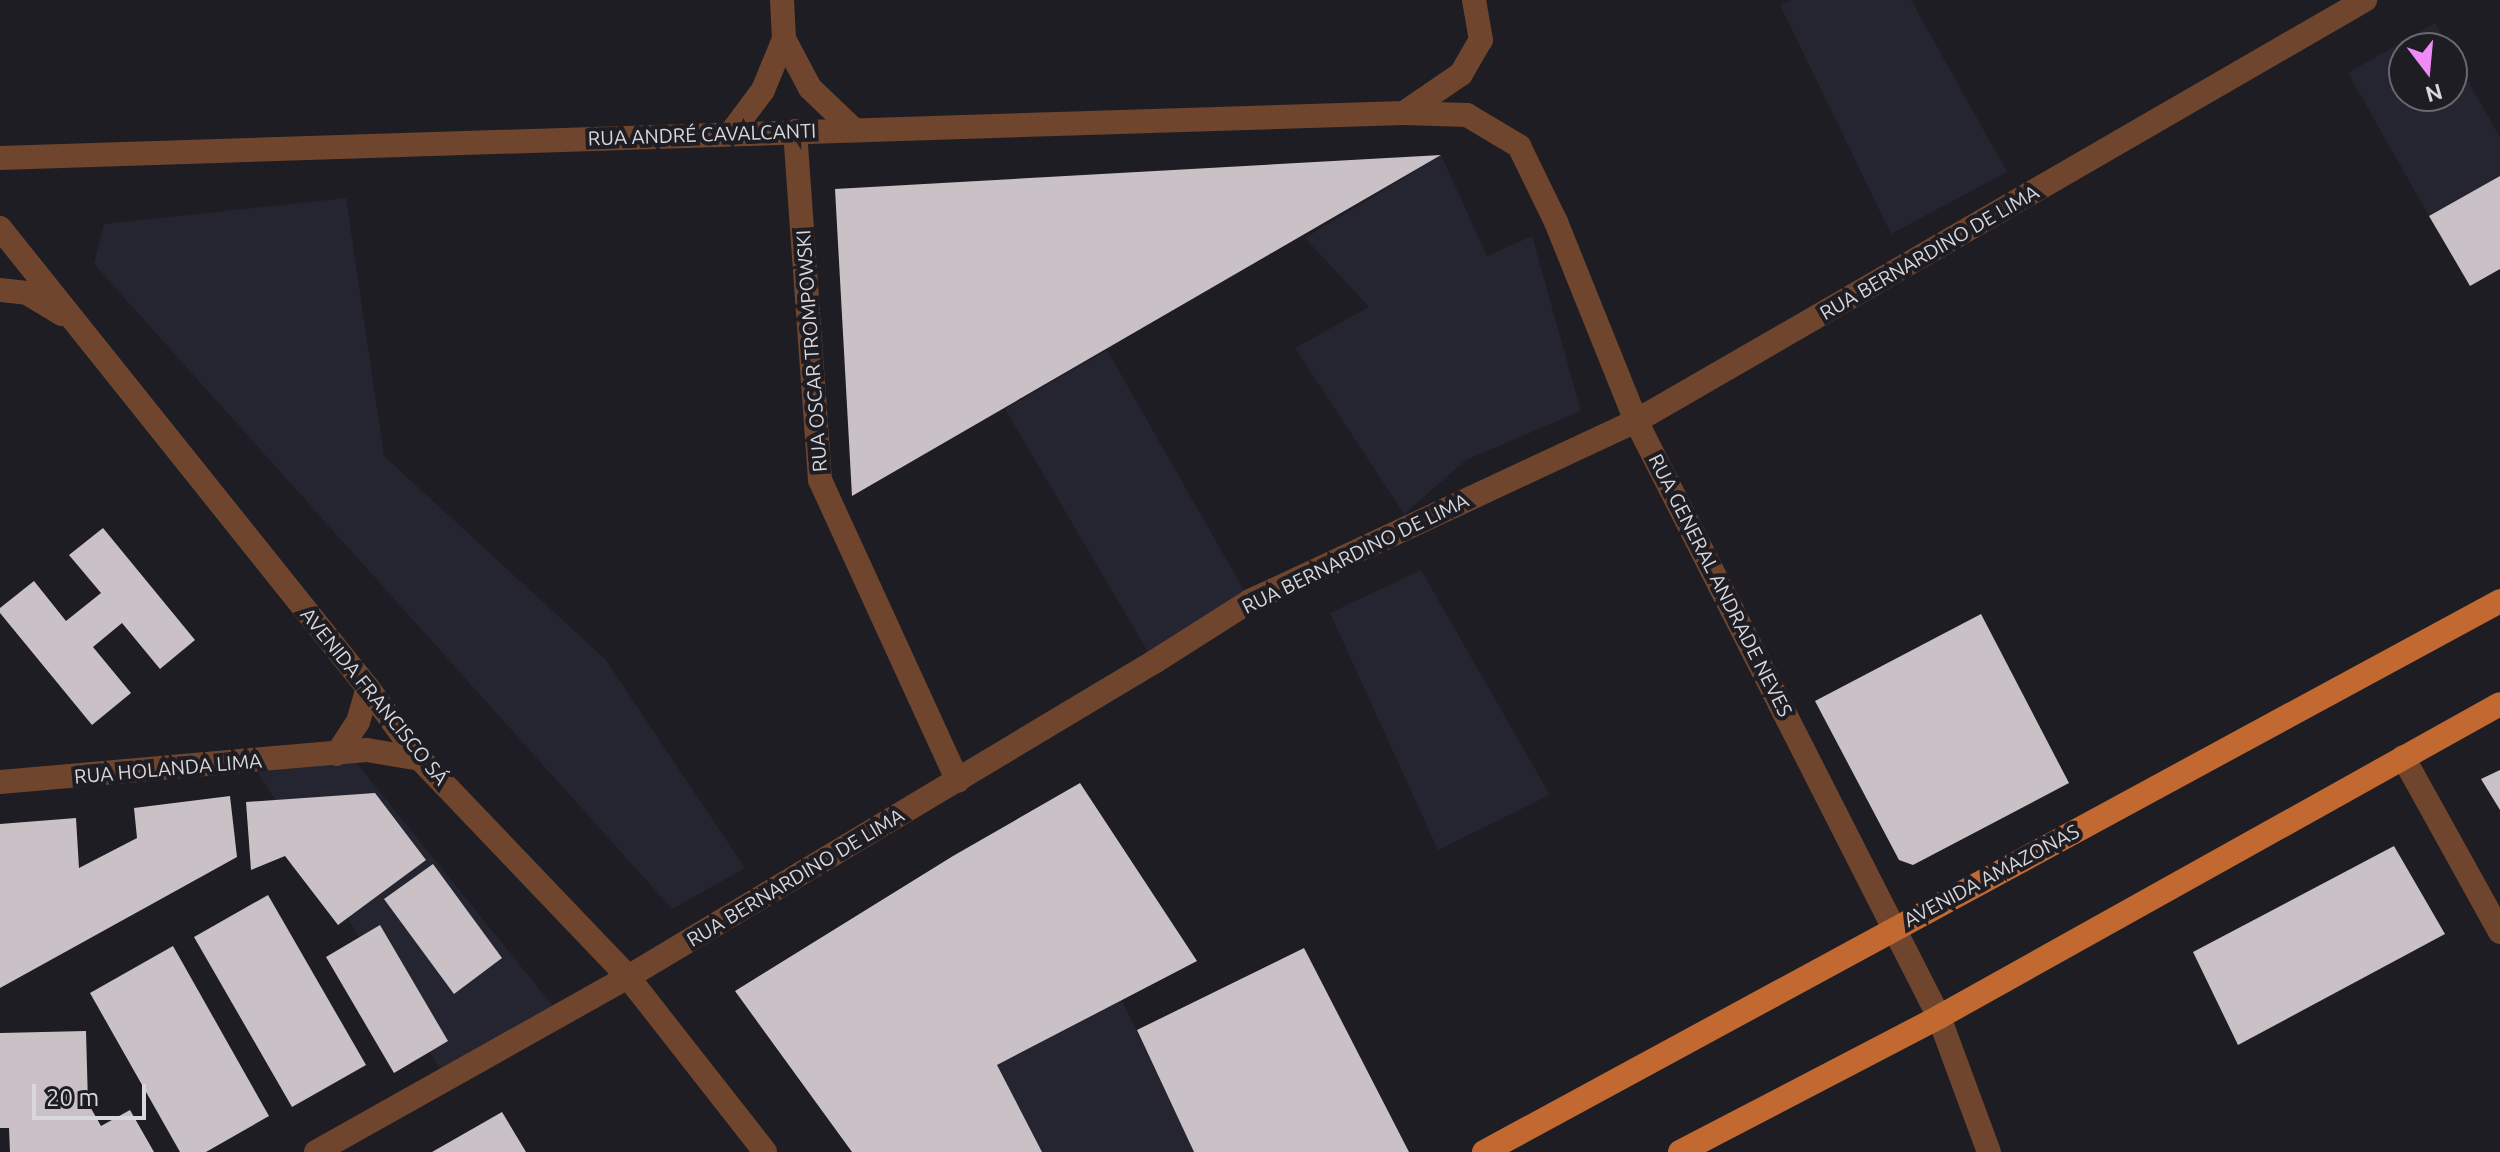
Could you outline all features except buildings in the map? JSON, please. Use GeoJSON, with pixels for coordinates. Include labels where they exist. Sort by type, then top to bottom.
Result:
{"type":"FeatureCollection","features":[{"type":"Feature","properties":{"kind":"main road","name":"AVENIDA AMAZONAS"},"geometry":{"type":"LineString","coordinates":[[1484,1152],[2500,601]]}},
{"type":"Feature","properties":{"kind":"main road"},"geometry":{"type":"LineString","coordinates":[[1680,1152],[1939,1017],[2500,704]]}},
{"type":"Feature","properties":{"kind":"street"},"geometry":{"type":"LineString","coordinates":[[782,0],[784,39],[810,88],[853,129]]}},
{"type":"Feature","properties":{"kind":"street"},"geometry":{"type":"LineString","coordinates":[[1404,113],[1461,74],[1481,40],[1474,0]]}},
{"type":"Feature","properties":{"kind":"street","name":"RUA BERNARDINO DE LIMA"},"geometry":{"type":"LineString","coordinates":[[316,1152],[628,977],[958,781],[1250,601],[1636,421],[2365,0]]}},
{"type":"Feature","properties":{"kind":"street"},"geometry":{"type":"LineString","coordinates":[[731,133],[763,90],[784,39]]}},
{"type":"Feature","properties":{"kind":"street","name":"RUA ANDRÉ CAVALCANTI"},"geometry":{"type":"LineString","coordinates":[[0,158],[1404,113],[1467,115],[1519,146]]}},
{"type":"Feature","properties":{"kind":"street","name":"RUA OSCAR TROMPOWSKI"},"geometry":{"type":"LineString","coordinates":[[795,131],[820,480],[958,781]]}},
{"type":"Feature","properties":{"kind":"street","name":"RUA GENERAL ANDRADE NEVES"},"geometry":{"type":"LineString","coordinates":[[1519,146],[1556,222],[1636,421],[1939,1017],[1989,1152]]}},
{"type":"Feature","properties":{"kind":"street","name":"AVENIDA FRANCISCO SÁ"},"geometry":{"type":"LineString","coordinates":[[0,228],[368,688],[420,759],[628,977],[765,1152]]}},
{"type":"Feature","properties":{"kind":"street"},"geometry":{"type":"LineString","coordinates":[[0,290],[27,293],[74,321]]}},
{"type":"Feature","properties":{"kind":"street"},"geometry":{"type":"LineString","coordinates":[[337,754],[358,722],[368,688]]}},
{"type":"Feature","properties":{"kind":"street","name":"RUA HOLANDA LIMA"},"geometry":{"type":"LineString","coordinates":[[0,782],[367,750],[420,759]]}},
{"type":"Feature","properties":{"kind":"street"},"geometry":{"type":"LineString","coordinates":[[2403,757],[2500,932]]}},
{"type":"Feature","properties":{"kind":"shaded area"},"geometry":{"type":"Polygon","coordinates":[[[1791,0],[1911,0],[2007,172],[1891,234],[1780,5],[1791,0]]]}},
{"type":"Feature","properties":{"kind":"shaded area"},"geometry":{"type":"Polygon","coordinates":[[[2435,23],[2440,32],[2419,32],[2435,23]]]}},
{"type":"Feature","properties":{"kind":"shaded area"},"geometry":{"type":"Polygon","coordinates":[[[2388,50],[2388,112],[2468,112],[2468,81],[2500,137],[2500,176],[2429,216],[2348,73],[2388,50]]]}},
{"type":"Feature","properties":{"kind":"shaded area"},"geometry":{"type":"Polygon","coordinates":[[[1441,155],[1487,256],[1532,236],[1581,411],[1466,460],[1404,514],[1295,348],[1369,307],[1305,238],[1441,155]]]}},
{"type":"Feature","properties":{"kind":"shaded area"},"geometry":{"type":"Polygon","coordinates":[[[346,198],[384,456],[605,659],[745,868],[672,909],[94,264],[104,224],[346,198]]]}},
{"type":"Feature","properties":{"kind":"shaded area"},"geometry":{"type":"Polygon","coordinates":[[[1107,350],[1250,601],[1154,662],[1005,409],[1107,350]]]}},
{"type":"Feature","properties":{"kind":"shaded area"},"geometry":{"type":"Polygon","coordinates":[[[1421,570],[1550,795],[1438,850],[1330,613],[1421,570]]]}},
{"type":"Feature","properties":{"kind":"shaded area"},"geometry":{"type":"Polygon","coordinates":[[[354,760],[553,1006],[447,1080],[253,764],[354,760]]]}},
{"type":"Feature","properties":{"kind":"shaded area"},"geometry":{"type":"Polygon","coordinates":[[[1122,1000],[1194,1152],[1042,1152],[997,1065],[1122,1000]]]}}]}
